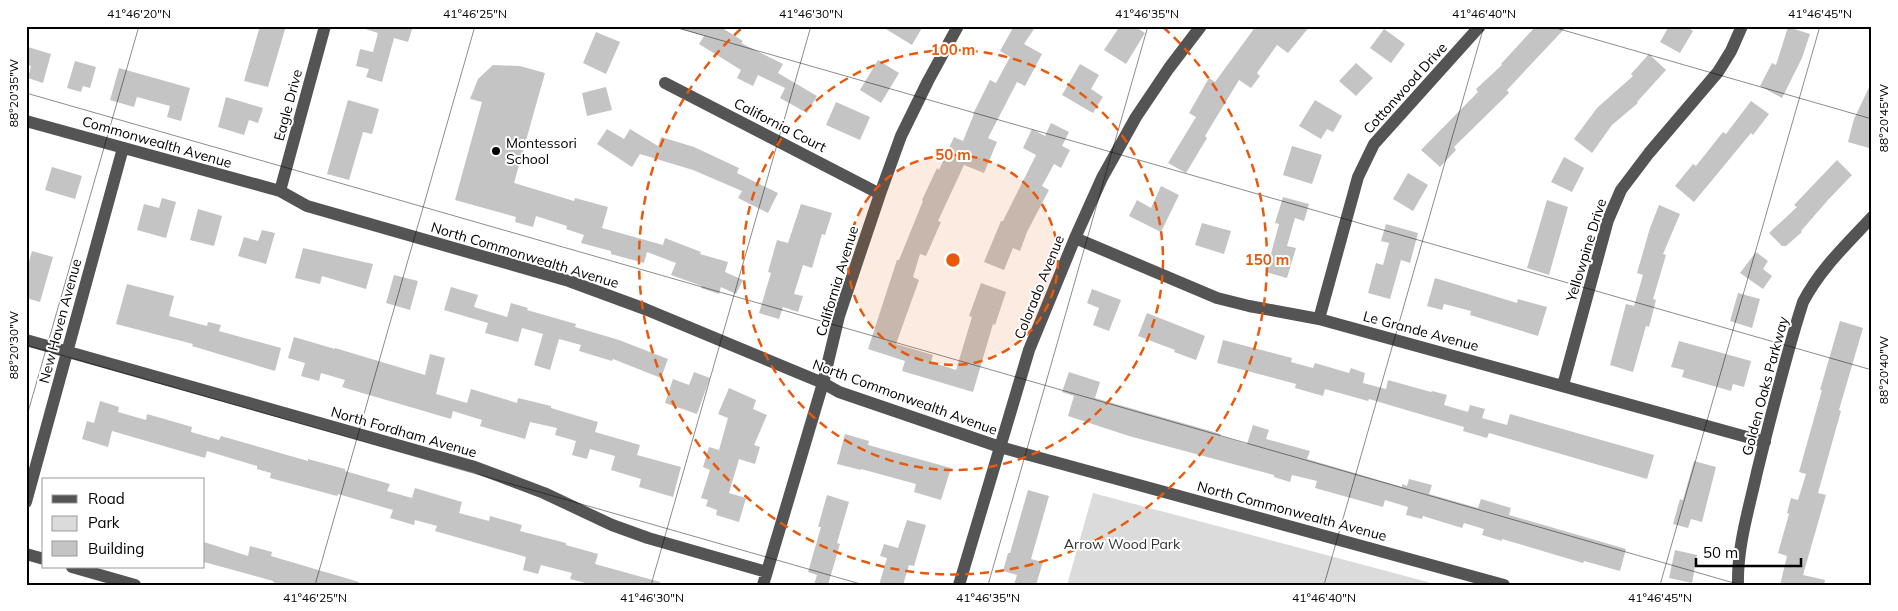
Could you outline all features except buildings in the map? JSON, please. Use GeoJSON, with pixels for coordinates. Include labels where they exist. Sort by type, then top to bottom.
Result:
{"type":"FeatureCollection","features":[{"type":"Feature","properties":{"kind":"street","name":"Eagle Drive"},"geometry":{"type":"LineString","coordinates":[[280,191],[325,26]]}},
{"type":"Feature","properties":{"kind":"street","name":"California Avenue"},"geometry":{"type":"LineString","coordinates":[[763,585],[823,383],[839,316],[880,194],[901,136],[958,26]]}},
{"type":"Feature","properties":{"kind":"street","name":"Colorado Avenue"},"geometry":{"type":"LineString","coordinates":[[959,585],[1029,350],[1075,238],[1102,178],[1136,117],[1169,68],[1201,26]]}},
{"type":"Feature","properties":{"kind":"street","name":"Cottonwood Drive"},"geometry":{"type":"LineString","coordinates":[[1318,319],[1358,178],[1366,157],[1388,126],[1480,26]]}},
{"type":"Feature","properties":{"kind":"street","name":"Yellowpine Drive"},"geometry":{"type":"LineString","coordinates":[[1562,385],[1608,220],[1621,190],[1633,172],[1718,72],[1742,26]]}},
{"type":"Feature","properties":{"kind":"street","name":"California Court"},"geometry":{"type":"LineString","coordinates":[[665,82],[880,194]]}},
{"type":"Feature","properties":{"kind":"street","name":"Commonwealth Avenue"},"geometry":{"type":"LineString","coordinates":[[26,121],[280,191]]}},
{"type":"Feature","properties":{"kind":"street","name":"New Haven Avenue"},"geometry":{"type":"LineString","coordinates":[[26,502],[123,148]]}},
{"type":"Feature","properties":{"kind":"street","name":"North Commonwealth Avenue"},"geometry":{"type":"LineString","coordinates":[[280,191],[307,206],[569,281],[823,383],[839,392],[1000,447],[1504,585]]}},
{"type":"Feature","properties":{"kind":"street","name":"Golden Oaks Parkway"},"geometry":{"type":"LineString","coordinates":[[1738,585],[1738,564],[1742,538],[1765,442],[1803,302],[1811,285],[1824,268],[1872,217]]}},
{"type":"Feature","properties":{"kind":"street","name":"Le Grande Avenue"},"geometry":{"type":"LineString","coordinates":[[1075,238],[1218,298],[1318,319],[1765,442]]}},
{"type":"Feature","properties":{"kind":"street","name":"North Fordham Avenue"},"geometry":{"type":"LineString","coordinates":[[26,340],[475,467],[544,493],[612,525],[648,538],[767,572]]}},
{"type":"Feature","properties":{"kind":"street"},"geometry":{"type":"LineString","coordinates":[[26,554],[42,558]]}},
{"type":"Feature","properties":{"kind":"street"},"geometry":{"type":"LineString","coordinates":[[76,568],[135,585]]}},
{"type":"Feature","properties":{"kind":"green space","name":"Arrow Wood Park"},"geometry":{"type":"Polygon","coordinates":[[[1093,493],[1439,585],[1067,585],[1093,493]]]}},
{"type":"Feature","properties":{"kind":"place","name":"Montessori School"},"geometry":{"type":"Point","coordinates":[496,151]}}]}
